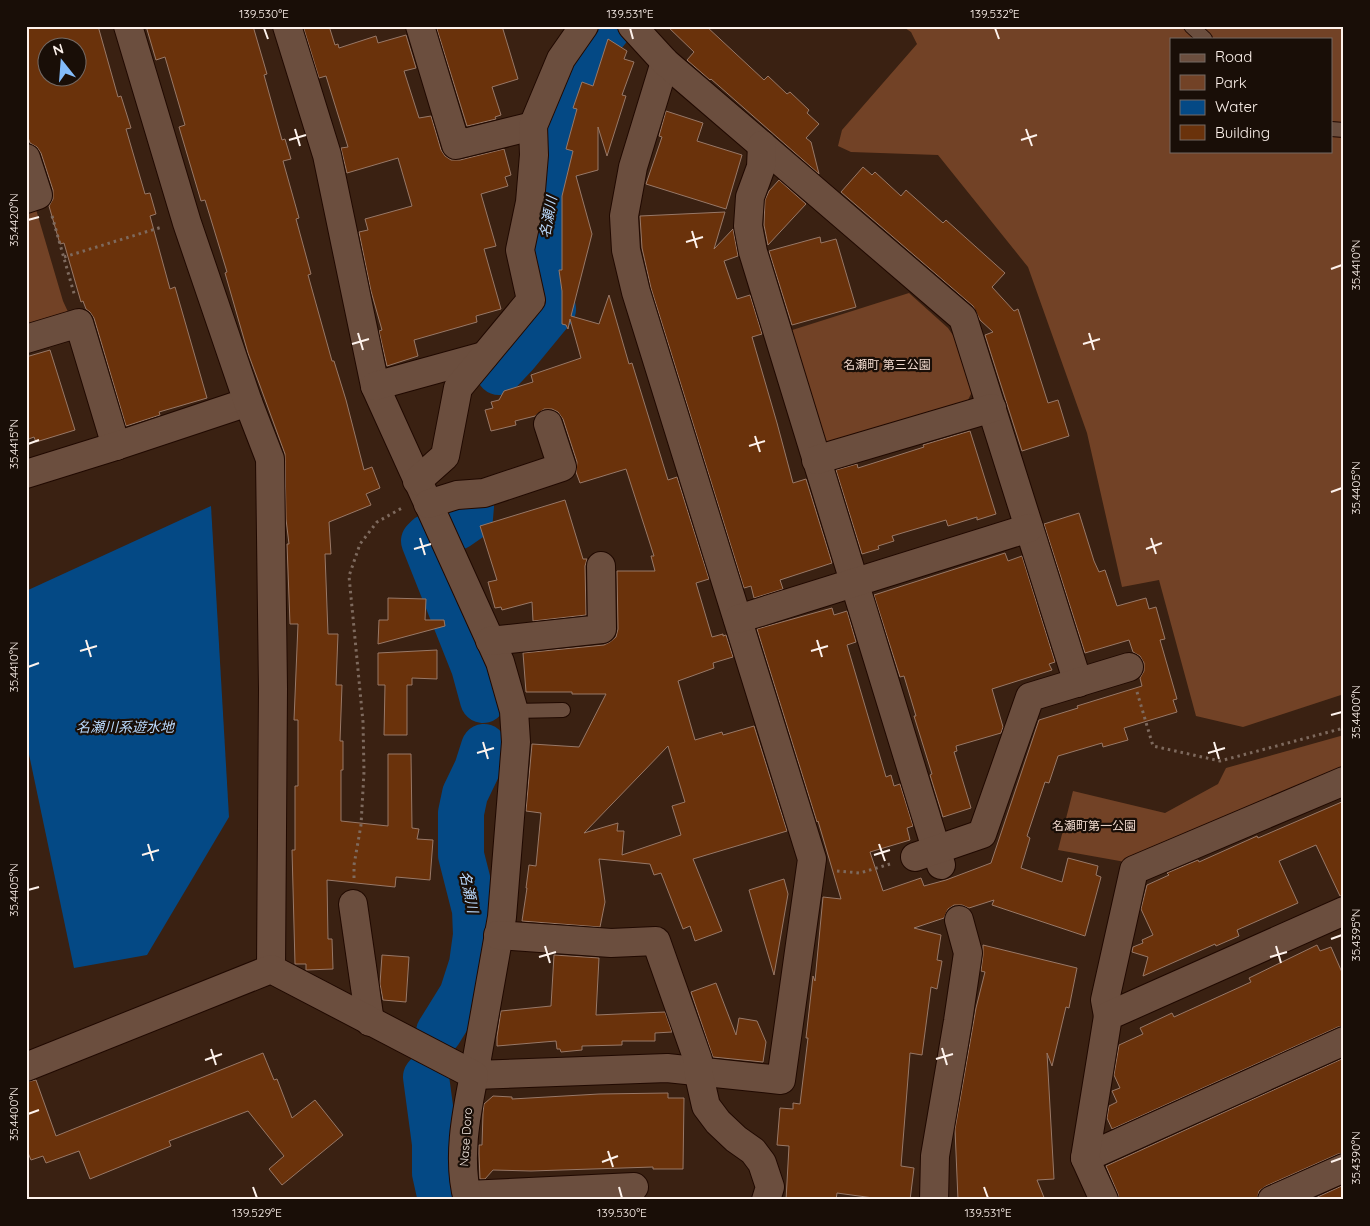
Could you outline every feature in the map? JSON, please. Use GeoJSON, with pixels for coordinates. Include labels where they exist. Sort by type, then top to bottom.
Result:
{"type":"FeatureCollection","features":[{"type":"Feature","properties":{"kind":"street"},"geometry":{"type":"LineString","coordinates":[[128,26],[187,223],[248,402],[270,459],[273,689],[271,969]]}},
{"type":"Feature","properties":{"kind":"street","name":"Nase Doro"},"geometry":{"type":"LineString","coordinates":[[287,26],[327,154],[375,386],[490,641],[505,678],[514,711],[516,742],[502,916],[468,1106],[463,1153],[464,1186],[468,1197]]}},
{"type":"Feature","properties":{"kind":"street"},"geometry":{"type":"LineString","coordinates":[[420,26],[456,145],[533,126]]}},
{"type":"Feature","properties":{"kind":"street"},"geometry":{"type":"LineString","coordinates":[[548,424],[562,467],[484,493],[457,496],[423,493],[445,456],[458,388],[531,300],[520,250],[530,202],[534,155],[533,126],[561,59],[584,26]]}},
{"type":"Feature","properties":{"kind":"street"},"geometry":{"type":"LineString","coordinates":[[632,26],[665,62],[963,318],[1078,683]]}},
{"type":"Feature","properties":{"kind":"street"},"geometry":{"type":"LineString","coordinates":[[26,1067],[271,969],[474,1075],[667,1068],[781,1080],[818,869],[812,859],[636,292],[626,250],[624,216],[633,167],[665,62]]}},
{"type":"Feature","properties":{"kind":"street"},"geometry":{"type":"LineString","coordinates":[[762,146],[761,167],[750,197],[748,226],[754,252],[854,583],[930,858],[982,834],[1030,697],[1129,668]]}},
{"type":"Feature","properties":{"kind":"street"},"geometry":{"type":"LineString","coordinates":[[26,158],[32,197]]}},
{"type":"Feature","properties":{"kind":"street"},"geometry":{"type":"LineString","coordinates":[[26,339],[78,323],[116,446]]}},
{"type":"Feature","properties":{"kind":"street"},"geometry":{"type":"LineString","coordinates":[[375,386],[484,356]]}},
{"type":"Feature","properties":{"kind":"street"},"geometry":{"type":"LineString","coordinates":[[26,474],[248,402]]}},
{"type":"Feature","properties":{"kind":"street"},"geometry":{"type":"LineString","coordinates":[[816,460],[992,408]]}},
{"type":"Feature","properties":{"kind":"street"},"geometry":{"type":"LineString","coordinates":[[738,619],[1029,528]]}},
{"type":"Feature","properties":{"kind":"street"},"geometry":{"type":"LineString","coordinates":[[490,641],[602,629],[601,566]]}},
{"type":"Feature","properties":{"kind":"street"},"geometry":{"type":"LineString","coordinates":[[1104,1200],[1086,1158],[1108,1016],[1105,1000],[1134,870],[1344,781]]}},
{"type":"Feature","properties":{"kind":"street"},"geometry":{"type":"LineString","coordinates":[[353,904],[370,1022]]}},
{"type":"Feature","properties":{"kind":"street"},"geometry":{"type":"LineString","coordinates":[[1108,1016],[1344,911]]}},
{"type":"Feature","properties":{"kind":"street"},"geometry":{"type":"LineString","coordinates":[[934,1200],[935,1156],[968,953],[959,920]]}},
{"type":"Feature","properties":{"kind":"street"},"geometry":{"type":"LineString","coordinates":[[498,935],[611,942],[656,941],[698,1060],[698,1071],[706,1106],[718,1122],[736,1139],[753,1151],[762,1163],[770,1188],[766,1200]]}},
{"type":"Feature","properties":{"kind":"street"},"geometry":{"type":"LineString","coordinates":[[1086,1158],[1344,1041]]}},
{"type":"Feature","properties":{"kind":"street"},"geometry":{"type":"LineString","coordinates":[[1272,1200],[1344,1168]]}},
{"type":"Feature","properties":{"kind":"street"},"geometry":{"type":"LineString","coordinates":[[468,1197],[634,1187]]}},
{"type":"Feature","properties":{"kind":"lane"},"geometry":{"type":"LineString","coordinates":[[1191,26],[1204,38]]}},
{"type":"Feature","properties":{"kind":"lane"},"geometry":{"type":"LineString","coordinates":[[514,711],[563,710]]}},
{"type":"Feature","properties":{"kind":"path"},"geometry":{"type":"LineString","coordinates":[[32,197],[51,213],[76,301],[78,323]]}},
{"type":"Feature","properties":{"kind":"path"},"geometry":{"type":"LineString","coordinates":[[64,256],[173,224],[187,223]]}},
{"type":"Feature","properties":{"kind":"path"},"geometry":{"type":"LineString","coordinates":[[353,904],[354,865],[361,826],[364,772],[363,722],[349,576],[360,544],[377,522],[423,493]]}},
{"type":"Feature","properties":{"kind":"path"},"geometry":{"type":"LineString","coordinates":[[1129,668],[1153,746],[1220,761],[1344,728]]}},
{"type":"Feature","properties":{"kind":"path"},"geometry":{"type":"LineString","coordinates":[[818,869],[860,873],[930,858]]}},
{"type":"Feature","properties":{"kind":"green space"},"geometry":{"type":"Polygon","coordinates":[[[902,26],[1344,26],[1344,694],[1243,727],[1196,716],[1159,580],[1122,587],[1087,433],[1028,267],[938,155],[851,152],[838,146],[842,130],[917,44],[911,32],[902,26]]]}},
{"type":"Feature","properties":{"kind":"green space"},"geometry":{"type":"Polygon","coordinates":[[[35,206],[63,301],[69,314],[26,327],[26,209],[35,206]]]}},
{"type":"Feature","properties":{"kind":"green space","name":"名瀬町 第三公園"},"geometry":{"type":"Polygon","coordinates":[[[909,293],[948,328],[957,341],[972,392],[965,406],[831,445],[822,440],[786,332],[909,293]]]}},
{"type":"Feature","properties":{"kind":"green space","name":"名瀬町第一公園"},"geometry":{"type":"Polygon","coordinates":[[[1344,735],[1344,773],[1131,863],[1058,850],[1073,791],[1165,813],[1218,784],[1226,768],[1344,735]]]}},
{"type":"Feature","properties":{"kind":"water","name":"名瀬川系遊水地"},"geometry":{"type":"Polygon","coordinates":[[[211,506],[229,817],[147,955],[74,968],[26,740],[26,591],[211,506]]]}},
{"type":"Feature","properties":{"kind":"building"},"geometry":{"type":"Polygon","coordinates":[[[26,26],[98,26],[118,97],[121,96],[131,128],[126,129],[145,194],[150,193],[156,214],[150,216],[170,289],[175,287],[207,398],[159,412],[160,415],[126,426],[94,318],[86,309],[83,301],[81,302],[64,243],[60,244],[49,206],[53,199],[53,190],[41,153],[37,147],[30,143],[26,132],[26,26]]]}},
{"type":"Feature","properties":{"kind":"building"},"geometry":{"type":"Polygon","coordinates":[[[146,26],[253,26],[267,74],[264,75],[282,140],[285,139],[291,159],[283,161],[299,218],[296,219],[311,274],[308,275],[332,361],[334,361],[346,400],[364,470],[372,467],[380,488],[366,494],[371,505],[329,522],[331,554],[325,554],[328,634],[338,634],[336,685],[342,685],[340,741],[343,741],[343,770],[341,770],[341,821],[388,826],[388,754],[411,754],[412,828],[419,829],[417,839],[433,840],[430,880],[396,877],[395,887],[327,880],[328,939],[332,939],[333,969],[306,970],[306,964],[295,964],[292,850],[295,850],[295,786],[298,786],[298,720],[294,720],[298,624],[290,624],[285,454],[248,353],[225,273],[227,272],[205,200],[201,201],[179,127],[185,125],[165,57],[156,60],[146,26]]]}},
{"type":"Feature","properties":{"kind":"building"},"geometry":{"type":"Polygon","coordinates":[[[303,26],[329,26],[335,45],[338,44],[339,48],[376,36],[378,43],[406,35],[416,68],[404,71],[419,118],[431,116],[441,150],[445,156],[451,160],[460,160],[504,149],[511,175],[505,177],[508,186],[481,194],[496,246],[484,249],[501,309],[476,316],[477,322],[414,340],[418,356],[387,366],[379,331],[382,330],[371,291],[359,232],[368,230],[365,219],[412,206],[398,158],[347,173],[341,148],[348,147],[326,76],[319,78],[303,26]]]}},
{"type":"Feature","properties":{"kind":"building"},"geometry":{"type":"Polygon","coordinates":[[[436,26],[502,26],[518,79],[492,87],[501,115],[495,117],[496,119],[467,126],[436,26]]]}},
{"type":"Feature","properties":{"kind":"building"},"geometry":{"type":"Polygon","coordinates":[[[667,26],[706,26],[764,80],[768,76],[787,94],[790,92],[809,110],[807,113],[819,124],[806,138],[811,142],[819,174],[687,60],[694,52],[667,26]]]}},
{"type":"Feature","properties":{"kind":"building"},"geometry":{"type":"Polygon","coordinates":[[[608,39],[627,51],[624,59],[634,62],[622,95],[626,96],[607,156],[598,127],[598,170],[576,176],[592,234],[571,316],[599,324],[609,295],[629,364],[632,363],[668,480],[677,477],[709,579],[696,583],[712,637],[726,635],[733,657],[713,663],[714,668],[678,681],[695,740],[722,732],[723,735],[754,726],[787,831],[693,859],[722,931],[695,941],[690,926],[683,929],[661,873],[654,875],[650,864],[599,859],[605,902],[600,927],[522,921],[529,865],[536,866],[541,813],[526,811],[532,744],[579,747],[606,694],[526,692],[523,653],[604,645],[610,642],[616,637],[618,629],[617,571],[655,571],[651,556],[654,556],[626,469],[580,483],[576,472],[577,462],[563,419],[558,412],[552,409],[544,409],[535,416],[515,421],[516,425],[491,431],[485,410],[493,408],[491,402],[499,400],[504,391],[533,382],[531,375],[581,358],[570,319],[568,329],[566,325],[562,324],[562,291],[559,270],[562,270],[562,196],[573,151],[566,149],[577,109],[573,108],[582,82],[593,86],[608,39]],[[668,746],[584,833],[618,823],[617,831],[624,831],[622,855],[681,835],[672,806],[685,802],[668,746]]]}},
{"type":"Feature","properties":{"kind":"building"},"geometry":{"type":"Polygon","coordinates":[[[666,111],[703,123],[697,141],[742,155],[726,209],[646,184],[662,137],[659,136],[666,111]]]}},
{"type":"Feature","properties":{"kind":"building"},"geometry":{"type":"Polygon","coordinates":[[[863,167],[872,175],[875,172],[901,196],[906,190],[943,223],[946,220],[1005,273],[992,287],[1014,311],[1018,309],[1048,403],[1058,400],[1069,436],[1022,451],[985,335],[993,332],[980,320],[973,306],[841,192],[863,167]]]}},
{"type":"Feature","properties":{"kind":"building"},"geometry":{"type":"Polygon","coordinates":[[[779,180],[806,204],[768,245],[764,225],[765,200],[769,191],[779,180]]]}},
{"type":"Feature","properties":{"kind":"building"},"geometry":{"type":"Polygon","coordinates":[[[725,212],[714,249],[733,229],[738,256],[724,261],[737,299],[750,295],[762,334],[752,337],[793,483],[806,479],[832,563],[780,580],[783,589],[754,598],[751,586],[744,588],[651,288],[642,248],[640,216],[725,212]]]}},
{"type":"Feature","properties":{"kind":"building"},"geometry":{"type":"Polygon","coordinates":[[[820,237],[821,243],[836,239],[856,307],[792,325],[769,251],[820,237]]]}},
{"type":"Feature","properties":{"kind":"building"},"geometry":{"type":"Polygon","coordinates":[[[50,350],[75,430],[36,442],[34,437],[26,440],[26,357],[50,350]]]}},
{"type":"Feature","properties":{"kind":"building"},"geometry":{"type":"Polygon","coordinates":[[[970,431],[996,514],[977,520],[977,517],[948,526],[946,520],[892,536],[894,541],[878,546],[879,549],[862,554],[836,470],[857,464],[858,468],[970,431]]]}},
{"type":"Feature","properties":{"kind":"building"},"geometry":{"type":"Polygon","coordinates":[[[565,500],[583,559],[587,559],[585,566],[586,615],[533,621],[532,602],[502,610],[501,607],[495,608],[488,582],[497,580],[480,526],[565,500]]]}},
{"type":"Feature","properties":{"kind":"building"},"geometry":{"type":"Polygon","coordinates":[[[1079,513],[1094,561],[1099,572],[1105,570],[1117,606],[1146,598],[1149,609],[1156,607],[1165,639],[1160,640],[1177,699],[1173,700],[1177,712],[1124,728],[1128,740],[1103,747],[1102,743],[1058,756],[1049,783],[1045,782],[1027,836],[1030,838],[1021,868],[1062,882],[1068,858],[1098,866],[1096,875],[1101,877],[1085,936],[992,905],[994,900],[969,908],[962,905],[954,905],[948,909],[944,918],[914,928],[941,935],[937,960],[942,961],[937,989],[931,987],[922,1055],[910,1053],[901,1166],[914,1168],[910,1200],[888,1200],[837,1193],[836,1200],[786,1200],[789,1146],[777,1145],[780,1108],[793,1109],[793,1103],[800,1104],[823,897],[841,899],[757,629],[832,608],[834,615],[847,611],[856,642],[847,645],[886,777],[891,775],[894,786],[900,784],[913,826],[907,828],[910,840],[870,852],[883,891],[921,878],[924,886],[946,880],[991,863],[1039,720],[1142,686],[1140,678],[1144,671],[1144,663],[1140,656],[1133,652],[1129,640],[1085,653],[1044,524],[1079,513]]]}},
{"type":"Feature","properties":{"kind":"building"},"geometry":{"type":"Polygon","coordinates":[[[1005,553],[1008,561],[1022,556],[1055,662],[1049,664],[1052,670],[992,689],[1003,727],[1001,733],[956,746],[957,751],[954,752],[971,808],[943,817],[904,676],[900,677],[874,595],[1005,553]]]}},
{"type":"Feature","properties":{"kind":"building"},"geometry":{"type":"Polygon","coordinates":[[[388,598],[426,599],[425,620],[444,620],[445,626],[378,644],[379,620],[388,620],[388,598]]]}},
{"type":"Feature","properties":{"kind":"building"},"geometry":{"type":"Polygon","coordinates":[[[437,650],[437,679],[412,678],[412,685],[407,685],[407,735],[384,735],[385,685],[378,685],[378,653],[437,650]]]}},
{"type":"Feature","properties":{"kind":"building"},"geometry":{"type":"Polygon","coordinates":[[[1344,801],[1344,896],[1340,896],[1316,845],[1279,861],[1298,903],[1237,930],[1239,936],[1216,946],[1215,944],[1143,976],[1148,957],[1132,952],[1133,947],[1143,943],[1142,940],[1153,935],[1141,909],[1147,885],[1169,875],[1167,873],[1198,860],[1199,862],[1257,836],[1258,838],[1344,801]]]}},
{"type":"Feature","properties":{"kind":"building"},"geometry":{"type":"Polygon","coordinates":[[[784,879],[788,894],[774,975],[749,890],[784,879]]]}},
{"type":"Feature","properties":{"kind":"building"},"geometry":{"type":"Polygon","coordinates":[[[983,945],[1077,968],[1069,1008],[1066,1007],[1052,1066],[1047,1053],[1054,1179],[1037,1180],[1045,1200],[958,1200],[955,1129],[976,1008],[985,972],[981,971],[983,945]]]}},
{"type":"Feature","properties":{"kind":"building"},"geometry":{"type":"Polygon","coordinates":[[[1317,945],[1320,951],[1331,947],[1344,977],[1344,1026],[1338,1027],[1112,1129],[1107,1118],[1109,1106],[1117,1102],[1112,1091],[1120,1088],[1114,1075],[1119,1045],[1143,1034],[1140,1028],[1172,1013],[1174,1017],[1251,982],[1249,978],[1317,945]]]}},
{"type":"Feature","properties":{"kind":"building"},"geometry":{"type":"Polygon","coordinates":[[[382,955],[409,957],[406,1002],[383,1000],[380,984],[382,955]]]}},
{"type":"Feature","properties":{"kind":"building"},"geometry":{"type":"Polygon","coordinates":[[[554,955],[599,958],[596,1015],[665,1012],[672,1032],[655,1033],[655,1041],[622,1041],[622,1045],[582,1046],[582,1050],[561,1052],[560,1049],[557,1049],[556,1041],[497,1046],[501,1011],[551,1006],[554,955]]]}},
{"type":"Feature","properties":{"kind":"building"},"geometry":{"type":"Polygon","coordinates":[[[716,983],[736,1035],[739,1018],[757,1021],[766,1042],[763,1062],[713,1057],[691,992],[716,983]]]}},
{"type":"Feature","properties":{"kind":"building"},"geometry":{"type":"Polygon","coordinates":[[[263,1053],[274,1080],[277,1079],[292,1118],[315,1100],[343,1135],[282,1185],[269,1169],[284,1156],[248,1111],[169,1141],[171,1146],[90,1179],[79,1151],[46,1163],[43,1156],[31,1160],[26,1148],[26,1082],[36,1080],[56,1136],[263,1053]]]}},
{"type":"Feature","properties":{"kind":"building"},"geometry":{"type":"Polygon","coordinates":[[[1344,1058],[1344,1153],[1266,1186],[1259,1191],[1257,1200],[1119,1200],[1106,1166],[1344,1058]]]}},
{"type":"Feature","properties":{"kind":"building"},"geometry":{"type":"Polygon","coordinates":[[[668,1093],[668,1098],[684,1098],[683,1169],[653,1169],[653,1167],[531,1171],[493,1170],[485,1179],[480,1179],[479,1145],[482,1145],[484,1104],[493,1096],[512,1097],[512,1099],[599,1094],[668,1093]]]}},
{"type":"Feature","properties":{"kind":"building"},"geometry":{"type":"Polygon","coordinates":[[[1344,1185],[1344,1200],[1311,1200],[1344,1185]]]}},
{"type":"Feature","properties":{"kind":"waterway","name":"名瀬川"},"geometry":{"type":"LineString","coordinates":[[499,372],[553,309],[541,249],[552,204],[555,163],[554,125],[577,66],[610,26]]}},
{"type":"Feature","properties":{"kind":"waterway","name":"名瀬川"},"geometry":{"type":"LineString","coordinates":[[457,527],[470,518],[471,506]]}},
{"type":"Feature","properties":{"kind":"waterway","name":"名瀬川"},"geometry":{"type":"LineString","coordinates":[[428,537],[424,541],[474,667],[483,700]]}},
{"type":"Feature","properties":{"kind":"waterway","name":"名瀬川"},"geometry":{"type":"LineString","coordinates":[[439,1032],[462,995],[472,964],[476,935],[475,910],[461,855],[461,813],[465,794],[477,769],[484,747]]}},
{"type":"Feature","properties":{"kind":"waterway","name":"名瀬川"},"geometry":{"type":"LineString","coordinates":[[426,1077],[435,1144],[435,1173],[441,1200]]}}]}
